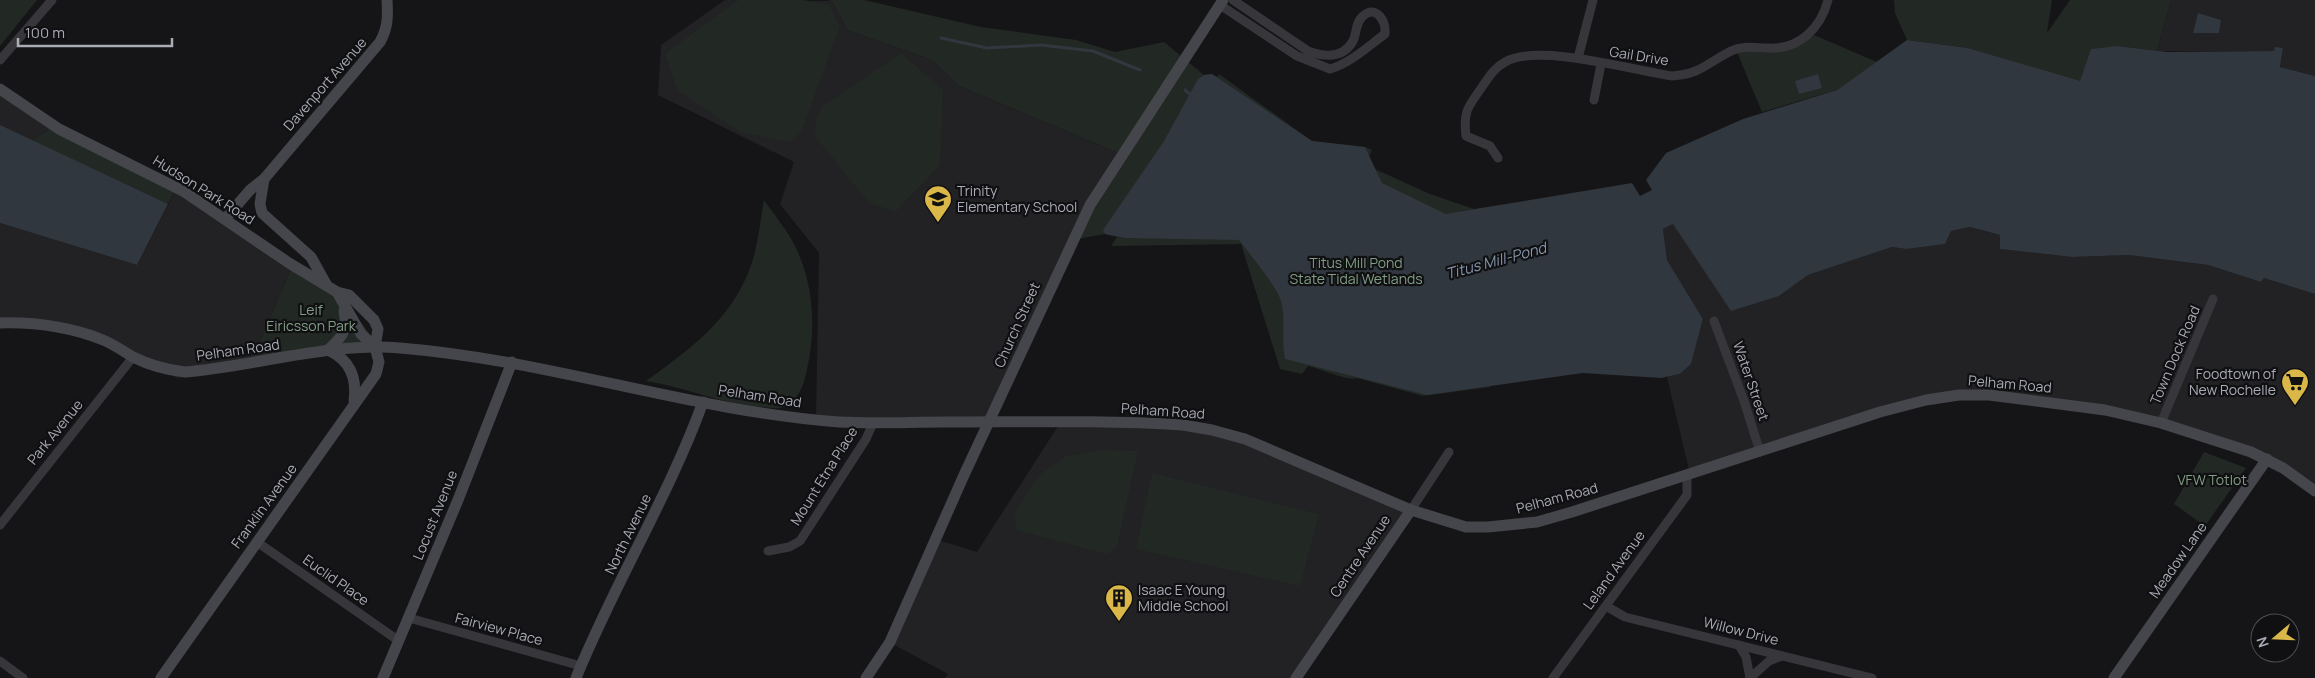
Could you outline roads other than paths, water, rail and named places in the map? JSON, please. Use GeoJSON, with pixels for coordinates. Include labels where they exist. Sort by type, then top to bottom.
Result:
{"type":"FeatureCollection","features":[{"type":"Feature","properties":{"kind":"street"},"geometry":{"type":"LineString","coordinates":[[0,60],[52,0]]}},
{"type":"Feature","properties":{"kind":"street","name":"Davenport Avenue"},"geometry":{"type":"LineString","coordinates":[[226,219],[250,190],[264,179],[380,42],[387,26],[387,0]]}},
{"type":"Feature","properties":{"kind":"street"},"geometry":{"type":"LineString","coordinates":[[1222,3],[1297,56],[1330,69],[1353,59],[1369,44],[1385,34],[1383,19],[1378,14],[1371,12],[1363,15],[1358,22],[1353,41],[1344,51],[1334,56],[1321,56],[1308,50],[1233,0]]}},
{"type":"Feature","properties":{"kind":"street"},"geometry":{"type":"LineString","coordinates":[[1578,58],[1593,0]]}},
{"type":"Feature","properties":{"kind":"street","name":"Gail Drive"},"geometry":{"type":"LineString","coordinates":[[1498,158],[1490,146],[1466,136],[1464,118],[1471,102],[1493,70],[1506,61],[1528,55],[1578,58],[1601,64],[1672,76],[1688,75],[1713,64],[1731,51],[1745,47],[1770,48],[1786,46],[1802,40],[1820,22],[1828,0]]}},
{"type":"Feature","properties":{"kind":"street","name":"Church Street"},"geometry":{"type":"LineString","coordinates":[[866,678],[890,642],[989,422],[1090,205],[1222,3]]}},
{"type":"Feature","properties":{"kind":"street"},"geometry":{"type":"LineString","coordinates":[[1594,100],[1601,64]]}},
{"type":"Feature","properties":{"kind":"street","name":"Hudson Park Road"},"geometry":{"type":"LineString","coordinates":[[0,89],[59,129],[155,175],[226,219],[289,263],[335,292],[349,295],[374,320],[378,329],[375,347]]}},
{"type":"Feature","properties":{"kind":"street"},"geometry":{"type":"LineString","coordinates":[[264,179],[260,204],[262,213],[311,257],[335,292],[347,327],[344,335],[328,350],[343,357],[355,379],[354,405]]}},
{"type":"Feature","properties":{"kind":"street","name":"Hudson Park Road"},"geometry":{"type":"LineString","coordinates":[[335,292],[361,334],[375,347]]}},
{"type":"Feature","properties":{"kind":"street","name":"Town Dock Road"},"geometry":{"type":"LineString","coordinates":[[2161,423],[2213,299]]}},
{"type":"Feature","properties":{"kind":"street","name":"Water Street"},"geometry":{"type":"LineString","coordinates":[[1714,321],[1744,401],[1760,452]]}},
{"type":"Feature","properties":{"kind":"street","name":"Pelham Road"},"geometry":{"type":"LineString","coordinates":[[1,325],[55,326],[81,332],[104,340],[158,367],[185,372],[215,370],[328,350],[375,347],[400,348],[512,362],[778,416],[873,422],[1156,423],[1212,430],[1282,453],[1410,510],[1466,527],[1512,526],[1537,522],[1880,412],[1926,400],[1959,395],[1989,395],[2105,410],[2161,423],[2267,459],[2294,474],[2315,490]]}},
{"type":"Feature","properties":{"kind":"street","name":"Franklin Avenue"},"geometry":{"type":"LineString","coordinates":[[161,678],[376,374],[379,362],[375,347]]}},
{"type":"Feature","properties":{"kind":"street","name":"Park Avenue"},"geometry":{"type":"LineString","coordinates":[[0,525],[133,356]]}},
{"type":"Feature","properties":{"kind":"street","name":"Locust Avenue"},"geometry":{"type":"LineString","coordinates":[[383,678],[512,362]]}},
{"type":"Feature","properties":{"kind":"street","name":"North Avenue"},"geometry":{"type":"LineString","coordinates":[[576,678],[658,508],[692,432],[702,402]]}},
{"type":"Feature","properties":{"kind":"street","name":"Mount Etna Place"},"geometry":{"type":"LineString","coordinates":[[768,551],[788,547],[800,541],[866,439],[873,422]]}},
{"type":"Feature","properties":{"kind":"street","name":"Centre Avenue"},"geometry":{"type":"LineString","coordinates":[[1296,678],[1450,452]]}},
{"type":"Feature","properties":{"kind":"street","name":"Meadow Lane"},"geometry":{"type":"LineString","coordinates":[[2114,678],[2267,459]]}},
{"type":"Feature","properties":{"kind":"street","name":"Leland Avenue"},"geometry":{"type":"LineString","coordinates":[[1553,678],[1687,495],[1686,475]]}},
{"type":"Feature","properties":{"kind":"street","name":"Euclid Place"},"geometry":{"type":"LineString","coordinates":[[257,542],[398,641]]}},
{"type":"Feature","properties":{"kind":"street","name":"Willow Drive"},"geometry":{"type":"LineString","coordinates":[[1606,606],[1625,617],[1872,678]]}},
{"type":"Feature","properties":{"kind":"street","name":"Fairview Place"},"geometry":{"type":"LineString","coordinates":[[409,618],[581,666]]}},
{"type":"Feature","properties":{"kind":"street"},"geometry":{"type":"LineString","coordinates":[[1739,645],[1746,657],[1750,678]]}},
{"type":"Feature","properties":{"kind":"street"},"geometry":{"type":"LineString","coordinates":[[1750,678],[1768,661],[1782,656]]}},
{"type":"Feature","properties":{"kind":"street"},"geometry":{"type":"LineString","coordinates":[[0,661],[24,678]]}},
{"type":"Feature","properties":{"kind":"water"},"geometry":{"type":"Polygon","coordinates":[[[2198,13],[2221,20],[2219,33],[2193,33],[2198,13]]]}},
{"type":"Feature","properties":{"kind":"water","name":"Titus Mill-Pond"},"geometry":{"type":"Polygon","coordinates":[[[1907,40],[1968,48],[2080,81],[2091,49],[2118,46],[2167,52],[2274,51],[2275,47],[2283,48],[2280,67],[2315,76],[2315,294],[2264,278],[2261,282],[2208,265],[2129,255],[2072,257],[2000,249],[2000,235],[1970,227],[1951,231],[1945,244],[1906,249],[1892,247],[1808,275],[1779,296],[1731,311],[1673,224],[1663,229],[1667,260],[1703,319],[1691,364],[1680,374],[1661,378],[1583,373],[1427,395],[1285,359],[1281,301],[1269,279],[1239,240],[1125,238],[1105,234],[1103,230],[1164,141],[1198,79],[1204,75],[1212,74],[1312,141],[1365,147],[1382,183],[1446,214],[1632,183],[1640,196],[1652,190],[1646,180],[1666,153],[1743,119],[1837,90],[1907,40]]]}},
{"type":"Feature","properties":{"kind":"water"},"geometry":{"type":"Polygon","coordinates":[[[1818,74],[1822,88],[1799,94],[1795,81],[1818,74]]]}},
{"type":"Feature","properties":{"kind":"water"},"geometry":{"type":"Polygon","coordinates":[[[0,125],[168,204],[137,265],[0,223],[0,125]]]}},
{"type":"Feature","properties":{"kind":"waterway"},"geometry":{"type":"LineString","coordinates":[[941,38],[987,48],[1041,45],[1093,51],[1140,70]]}},
{"type":"Feature","properties":{"kind":"waterway"},"geometry":{"type":"LineString","coordinates":[[1185,90],[1192,96]]}},
{"type":"Feature","properties":{"kind":"place","name":"Trinity Elementary School"},"geometry":{"type":"Point","coordinates":[938,223]}},
{"type":"Feature","properties":{"kind":"place","name":"Foodtown of New Rochelle"},"geometry":{"type":"Point","coordinates":[2295,406]}},
{"type":"Feature","properties":{"kind":"place","name":"Isaac E Young Middle School"},"geometry":{"type":"Point","coordinates":[1119,622]}},
{"type":"Feature","properties":{"kind":"park label","name":"Titus Mill Pond State Tidal Wetlands"},"geometry":{"type":"Point","coordinates":[1356,272]}},
{"type":"Feature","properties":{"kind":"park label","name":"Leif Eiricsson Park"},"geometry":{"type":"Point","coordinates":[311,318]}},
{"type":"Feature","properties":{"kind":"park label","name":"VFW Totlot"},"geometry":{"type":"Point","coordinates":[2212,480]}}]}
